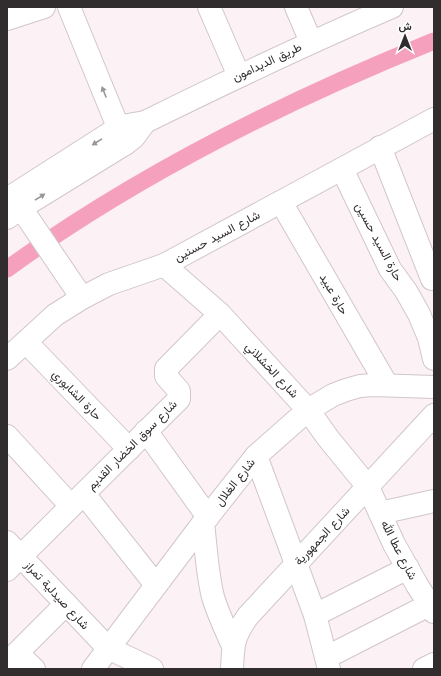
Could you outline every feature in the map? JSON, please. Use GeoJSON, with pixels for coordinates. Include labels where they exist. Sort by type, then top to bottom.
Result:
{"type":"FeatureCollection","features":[{"type":"Feature","properties":{"kind":"street"},"geometry":{"type":"LineString","coordinates":[[10,15],[44,7]]}},
{"type":"Feature","properties":{"kind":"street"},"geometry":{"type":"LineString","coordinates":[[69,7],[122,136]]}},
{"type":"Feature","properties":{"kind":"street"},"geometry":{"type":"LineString","coordinates":[[209,7],[239,76]]}},
{"type":"Feature","properties":{"kind":"street"},"geometry":{"type":"LineString","coordinates":[[296,7],[311,42]]}},
{"type":"Feature","properties":{"kind":"street","name":"طريق الديدامون"},"geometry":{"type":"LineString","coordinates":[[14,204],[122,136],[134,137],[145,122],[311,42],[392,7]]}},
{"type":"Feature","properties":{"kind":"street","name":"شارع السيد حسنين"},"geometry":{"type":"LineString","coordinates":[[7,359],[55,315],[82,298],[109,284],[164,265],[434,119]]}},
{"type":"Feature","properties":{"kind":"street"},"geometry":{"type":"LineString","coordinates":[[380,147],[432,279]]}},
{"type":"Feature","properties":{"kind":"street","name":"حارة السيد حسين"},"geometry":{"type":"LineString","coordinates":[[342,169],[390,269],[406,291],[419,314],[429,338],[434,359]]}},
{"type":"Feature","properties":{"kind":"street","name":"حارة عبيد"},"geometry":{"type":"LineString","coordinates":[[281,202],[387,385]]}},
{"type":"Feature","properties":{"kind":"street"},"geometry":{"type":"LineString","coordinates":[[14,204],[59,263],[82,298]]}},
{"type":"Feature","properties":{"kind":"street","name":"شارع الخشلاني"},"geometry":{"type":"LineString","coordinates":[[164,265],[220,314],[308,410],[328,438],[368,487]]}},
{"type":"Feature","properties":{"kind":"street","name":"شارع سوق الخضار القديم"},"geometry":{"type":"LineString","coordinates":[[12,556],[78,500],[179,399],[180,396],[178,389],[166,376],[166,369],[220,314]]}},
{"type":"Feature","properties":{"kind":"street","name":"حارة الشابوري"},"geometry":{"type":"LineString","coordinates":[[26,342],[129,449]]}},
{"type":"Feature","properties":{"kind":"street","name":"شارع الغلال"},"geometry":{"type":"LineString","coordinates":[[93,669],[205,520],[256,456],[308,410],[327,398],[360,386],[387,385],[434,387]]}},
{"type":"Feature","properties":{"kind":"street","name":"شارع الجمهورية"},"geometry":{"type":"LineString","coordinates":[[232,669],[233,646],[239,630],[248,616],[434,415]]}},
{"type":"Feature","properties":{"kind":"street"},"geometry":{"type":"LineString","coordinates":[[146,431],[205,520],[208,572],[213,597],[233,646]]}},
{"type":"Feature","properties":{"kind":"street"},"geometry":{"type":"LineString","coordinates":[[7,436],[78,500],[156,585]]}},
{"type":"Feature","properties":{"kind":"street"},"geometry":{"type":"LineString","coordinates":[[256,456],[297,563],[315,615],[328,663],[432,609]]}},
{"type":"Feature","properties":{"kind":"street","name":"شارع عطا الله"},"geometry":{"type":"LineString","coordinates":[[368,487],[394,544],[420,579],[432,609]]}},
{"type":"Feature","properties":{"kind":"street"},"geometry":{"type":"LineString","coordinates":[[380,513],[434,501]]}},
{"type":"Feature","properties":{"kind":"street","name":"شارع صيدلية تمراز"},"geometry":{"type":"LineString","coordinates":[[12,556],[66,604],[108,648]]}},
{"type":"Feature","properties":{"kind":"street"},"geometry":{"type":"LineString","coordinates":[[315,615],[420,579]]}},
{"type":"Feature","properties":{"kind":"street"},"geometry":{"type":"LineString","coordinates":[[34,669],[12,658],[66,604]]}},
{"type":"Feature","properties":{"kind":"street"},"geometry":{"type":"LineString","coordinates":[[108,648],[152,669]]}},
{"type":"Feature","properties":{"kind":"street"},"geometry":{"type":"LineString","coordinates":[[424,669],[434,664]]}},
{"type":"Feature","properties":{"kind":"waterway"},"geometry":{"type":"LineString","coordinates":[[7,269],[57,234],[108,202],[160,171],[214,142],[268,114],[378,64],[434,41]]}}]}
